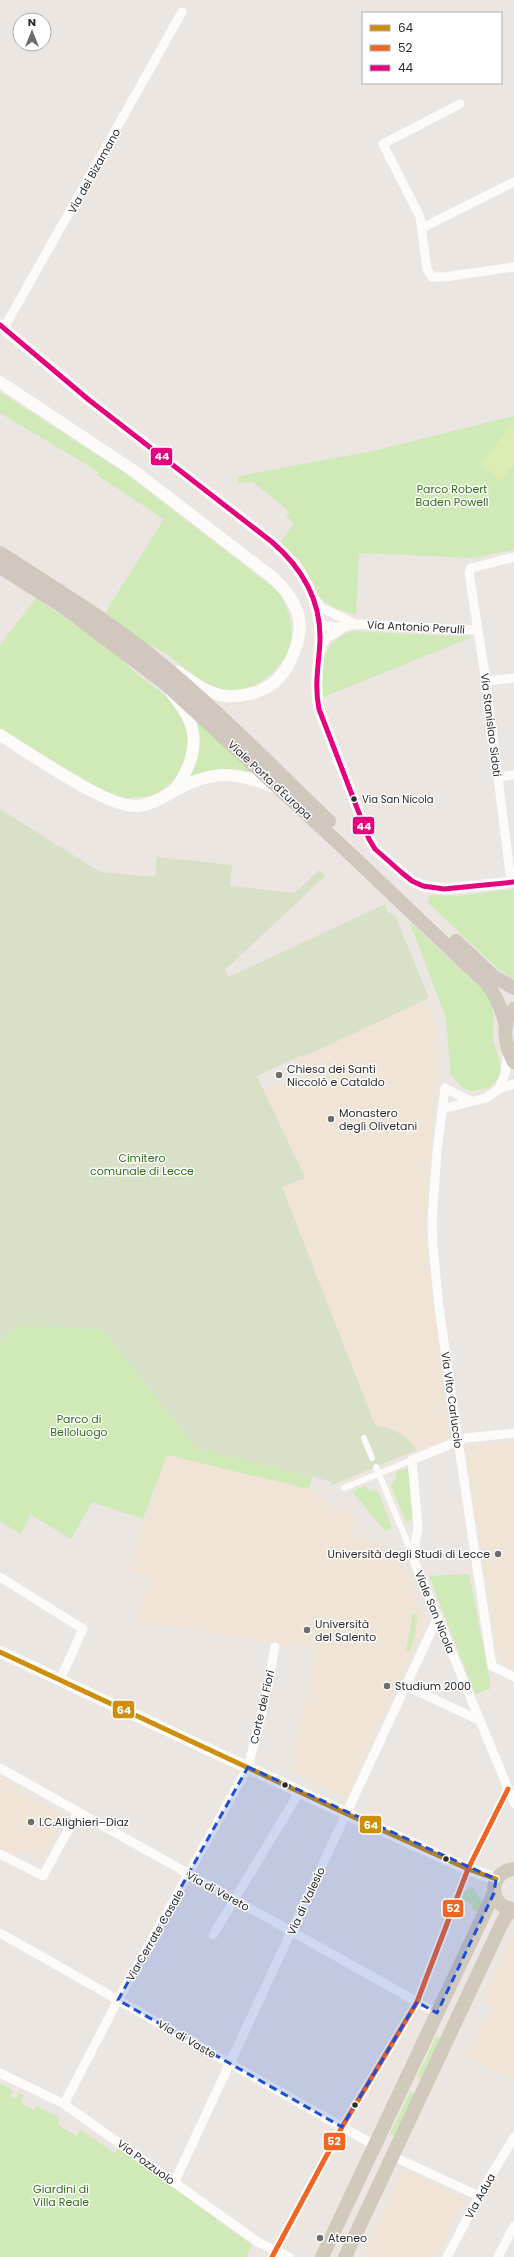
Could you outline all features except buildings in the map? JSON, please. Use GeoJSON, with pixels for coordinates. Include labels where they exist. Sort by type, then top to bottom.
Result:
{"type":"FeatureCollection","features":[{"type":"Feature","properties":{"kind":"highway","name":"Viale Porta d'Europa"},"geometry":{"type":"LineString","coordinates":[[0,553],[69,598],[156,660],[211,708],[493,976],[514,988]]}},
{"type":"Feature","properties":{"kind":"highway","name":"Viale Porta d'Europa"},"geometry":{"type":"LineString","coordinates":[[0,567],[62,606],[167,685],[345,849],[487,984],[500,1006],[506,1026]]}},
{"type":"Feature","properties":{"kind":"main road"},"geometry":{"type":"LineString","coordinates":[[0,382],[134,471],[272,577],[291,597],[298,612],[299,630],[296,646],[290,660],[271,685],[256,692],[241,696],[211,693],[156,660]]}},
{"type":"Feature","properties":{"kind":"main road"},"geometry":{"type":"LineString","coordinates":[[167,685],[189,720],[193,736],[190,762],[184,777],[174,791]]}},
{"type":"Feature","properties":{"kind":"main road"},"geometry":{"type":"LineString","coordinates":[[0,735],[93,792],[119,804],[136,806],[152,803],[174,791],[204,778],[228,774],[245,776],[279,789]]}},
{"type":"Feature","properties":{"kind":"main road","name":"Viale Porta d'Europa"},"geometry":{"type":"LineString","coordinates":[[511,1057],[505,1041],[506,1026],[514,1008]]}},
{"type":"Feature","properties":{"kind":"main road"},"geometry":{"type":"LineString","coordinates":[[1,1655],[60,1680],[468,1869],[495,1886],[502,1905],[514,1910]]}},
{"type":"Feature","properties":{"kind":"main road"},"geometry":{"type":"LineString","coordinates":[[322,2257],[437,2014],[495,1886],[502,1873],[514,1869]]}},
{"type":"Feature","properties":{"kind":"main road"},"geometry":{"type":"LineString","coordinates":[[344,2257],[501,1925],[506,1916],[514,1910]]}},
{"type":"Feature","properties":{"kind":"street","name":"Via dei Bizamano"},"geometry":{"type":"LineString","coordinates":[[2,326],[182,12]]}},
{"type":"Feature","properties":{"kind":"street"},"geometry":{"type":"LineString","coordinates":[[460,104],[383,144],[420,217],[427,269],[432,277],[444,278],[514,267]]}},
{"type":"Feature","properties":{"kind":"street"},"geometry":{"type":"LineString","coordinates":[[422,228],[514,182]]}},
{"type":"Feature","properties":{"kind":"street"},"geometry":{"type":"LineString","coordinates":[[2,326],[88,400],[284,553],[301,573],[314,598],[319,624],[316,687],[319,709],[369,839],[375,849],[412,881],[435,888],[513,882]]}},
{"type":"Feature","properties":{"kind":"street","name":"Via Stanislao Sidoti"},"geometry":{"type":"LineString","coordinates":[[513,882],[486,681],[469,573],[471,568],[514,557]]}},
{"type":"Feature","properties":{"kind":"street","name":"Via Antonio Perulli"},"geometry":{"type":"LineString","coordinates":[[314,598],[320,607],[355,624],[478,630]]}},
{"type":"Feature","properties":{"kind":"street"},"geometry":{"type":"LineString","coordinates":[[319,624],[339,617]]}},
{"type":"Feature","properties":{"kind":"street","name":"Via Antonio Perulli"},"geometry":{"type":"LineString","coordinates":[[319,624],[326,627],[344,628]]}},
{"type":"Feature","properties":{"kind":"street","name":"Via Antonio Perulli"},"geometry":{"type":"LineString","coordinates":[[318,652],[327,638],[344,628],[355,624]]}},
{"type":"Feature","properties":{"kind":"street"},"geometry":{"type":"LineString","coordinates":[[486,681],[514,678]]}},
{"type":"Feature","properties":{"kind":"street"},"geometry":{"type":"LineString","coordinates":[[498,777],[514,774]]}},
{"type":"Feature","properties":{"kind":"street"},"geometry":{"type":"LineString","coordinates":[[499,1089],[511,1057]]}},
{"type":"Feature","properties":{"kind":"street"},"geometry":{"type":"LineString","coordinates":[[442,1109],[486,1098],[499,1089],[514,1084]]}},
{"type":"Feature","properties":{"kind":"street","name":"Via Vito Carluccio"},"geometry":{"type":"LineString","coordinates":[[470,1101],[444,1088],[432,1221],[439,1307],[492,1666],[514,1676]]}},
{"type":"Feature","properties":{"kind":"street"},"geometry":{"type":"LineString","coordinates":[[344,1488],[378,1470],[412,1460],[465,1438],[514,1433]]}},
{"type":"Feature","properties":{"kind":"street"},"geometry":{"type":"LineString","coordinates":[[364,1438],[372,1458]]}},
{"type":"Feature","properties":{"kind":"street","name":"Viale San Nicola"},"geometry":{"type":"LineString","coordinates":[[412,1460],[418,1527],[413,1558],[514,1803]]}},
{"type":"Feature","properties":{"kind":"street"},"geometry":{"type":"LineString","coordinates":[[378,1470],[413,1558]]}},
{"type":"Feature","properties":{"kind":"street"},"geometry":{"type":"LineString","coordinates":[[0,1578],[83,1629],[60,1680]]}},
{"type":"Feature","properties":{"kind":"street","name":"Via di Valesio"},"geometry":{"type":"LineString","coordinates":[[174,2183],[437,1619]]}},
{"type":"Feature","properties":{"kind":"street","name":"Corte dei Fiori"},"geometry":{"type":"LineString","coordinates":[[248,1767],[262,1713],[275,1647]]}},
{"type":"Feature","properties":{"kind":"street"},"geometry":{"type":"LineString","coordinates":[[406,1686],[479,1720]]}},
{"type":"Feature","properties":{"kind":"street","name":"Via Cerrate Casale"},"geometry":{"type":"LineString","coordinates":[[64,2104],[118,2000],[190,1874],[248,1767]]}},
{"type":"Feature","properties":{"kind":"street","name":"Via di Vereto"},"geometry":{"type":"LineString","coordinates":[[0,1768],[437,2014]]}},
{"type":"Feature","properties":{"kind":"street"},"geometry":{"type":"LineString","coordinates":[[274,2254],[342,2127],[417,2002],[468,1869],[508,1789]]}},
{"type":"Feature","properties":{"kind":"street"},"geometry":{"type":"LineString","coordinates":[[212,1935],[300,1791]]}},
{"type":"Feature","properties":{"kind":"street"},"geometry":{"type":"LineString","coordinates":[[0,1854],[43,1876],[78,1812]]}},
{"type":"Feature","properties":{"kind":"street","name":"Via di Vaste"},"geometry":{"type":"LineString","coordinates":[[0,1933],[374,2145]]}},
{"type":"Feature","properties":{"kind":"street","name":"Via Pozzuolo"},"geometry":{"type":"LineString","coordinates":[[0,2073],[64,2104],[274,2254],[288,2257]]}},
{"type":"Feature","properties":{"kind":"street","name":"Via Adua"},"geometry":{"type":"LineString","coordinates":[[447,2257],[479,2196],[514,2137]]}},
{"type":"Feature","properties":{"kind":"street"},"geometry":{"type":"LineString","coordinates":[[392,2156],[479,2196]]}},
{"type":"Feature","properties":{"kind":"street"},"geometry":{"type":"LineString","coordinates":[[498,2257],[514,2226]]}},
{"type":"Feature","properties":{"kind":"highlighted area"},"geometry":{"type":"Polygon","coordinates":[[[248,1767],[496,1879],[494,1893],[437,2013],[417,2002],[342,2127],[118,2000],[248,1767]]]}},
{"type":"Feature","properties":{"kind":"shaded area"},"geometry":{"type":"Polygon","coordinates":[[[420,1002],[423,1008],[430,1008],[434,1021],[436,1043],[437,1067],[425,1229],[449,1439],[417,1450],[410,1440],[386,1427],[375,1425],[282,1187],[305,1178],[264,1091],[301,1074],[294,1059],[302,1055],[303,1057],[420,1002]]]}},
{"type":"Feature","properties":{"kind":"shaded area","name":"Università degli Studi di Lecce"},"geometry":{"type":"Polygon","coordinates":[[[514,1441],[514,1669],[499,1662],[465,1446],[514,1441]]]}},
{"type":"Feature","properties":{"kind":"shaded area","name":"Università del Salento"},"geometry":{"type":"Polygon","coordinates":[[[167,1455],[309,1489],[335,1509],[357,1516],[351,1535],[375,1542],[378,1539],[408,1575],[426,1624],[346,1798],[290,1771],[316,1650],[137,1621],[150,1577],[128,1570],[167,1455]]]}},
{"type":"Feature","properties":{"kind":"shaded area","name":"I.C.Alighieri–Diaz"},"geometry":{"type":"Polygon","coordinates":[[[0,1780],[66,1816],[41,1860],[19,1848],[16,1854],[0,1846],[0,1780]]]}},
{"type":"Feature","properties":{"kind":"shaded area"},"geometry":{"type":"Polygon","coordinates":[[[514,1932],[514,2079],[467,2057],[487,2015],[490,2016],[494,2007],[481,2002],[514,1932]]]}},
{"type":"Feature","properties":{"kind":"shaded area"},"geometry":{"type":"Polygon","coordinates":[[[404,2169],[465,2198],[458,2212],[455,2211],[447,2227],[450,2229],[435,2257],[362,2257],[404,2169]]]}},
{"type":"Feature","properties":{"kind":"green space"},"geometry":{"type":"Polygon","coordinates":[[[0,392],[125,473],[278,591],[289,616],[292,633],[291,642],[289,651],[284,659],[268,677],[248,688],[226,690],[215,687],[199,679],[160,650],[149,645],[127,630],[107,614],[107,610],[164,519],[97,475],[99,472],[0,413],[0,392]]]}},
{"type":"Feature","properties":{"kind":"green space","name":"Parco Robert Baden Powell"},"geometry":{"type":"Polygon","coordinates":[[[514,416],[514,550],[472,558],[359,553],[356,615],[335,608],[324,601],[318,594],[303,564],[280,542],[294,524],[286,517],[290,512],[253,482],[238,483],[238,477],[254,473],[373,451],[514,416]]]}},
{"type":"Feature","properties":{"kind":"green space"},"geometry":{"type":"Polygon","coordinates":[[[511,423],[514,425],[514,464],[502,481],[481,466],[511,423]]]}},
{"type":"Feature","properties":{"kind":"green space"},"geometry":{"type":"Polygon","coordinates":[[[36,598],[113,650],[134,672],[169,698],[178,708],[189,733],[188,756],[178,776],[162,790],[151,796],[124,798],[109,794],[0,729],[0,645],[36,598]]]}},
{"type":"Feature","properties":{"kind":"green space"},"geometry":{"type":"Polygon","coordinates":[[[351,631],[472,637],[321,698],[323,652],[326,653],[336,640],[351,631]]]}},
{"type":"Feature","properties":{"kind":"green space"},"geometry":{"type":"Polygon","coordinates":[[[196,719],[251,770],[250,772],[226,769],[203,773],[187,779],[196,719]]]}},
{"type":"Feature","properties":{"kind":"green space","name":"Cimitero comunale di Lecce"},"geometry":{"type":"Polygon","coordinates":[[[0,809],[100,872],[155,877],[157,857],[232,865],[230,886],[295,893],[319,870],[325,876],[225,970],[229,977],[385,904],[388,912],[395,915],[429,998],[303,1057],[302,1055],[257,1076],[305,1178],[282,1187],[375,1425],[388,1428],[399,1433],[413,1444],[417,1450],[332,1485],[329,1481],[196,1448],[102,1329],[18,1325],[0,1342],[0,809]]]}},
{"type":"Feature","properties":{"kind":"green space"},"geometry":{"type":"Polygon","coordinates":[[[514,889],[514,980],[497,968],[428,903],[430,896],[434,895],[458,896],[514,889]]]}},
{"type":"Feature","properties":{"kind":"green space"},"geometry":{"type":"Polygon","coordinates":[[[409,921],[487,994],[490,999],[493,1015],[493,1037],[499,1059],[500,1073],[498,1078],[489,1088],[472,1091],[463,1088],[451,1075],[446,1018],[409,921]]]}},
{"type":"Feature","properties":{"kind":"green space","name":"Parco di Belloluogo"},"geometry":{"type":"Polygon","coordinates":[[[18,1325],[102,1329],[196,1448],[312,1477],[309,1489],[167,1455],[143,1519],[92,1502],[71,1539],[31,1515],[20,1534],[0,1521],[0,1342],[18,1325]]]}},
{"type":"Feature","properties":{"kind":"green space"},"geometry":{"type":"Polygon","coordinates":[[[408,1468],[413,1519],[406,1522],[391,1485],[396,1479],[396,1472],[408,1468]]]}},
{"type":"Feature","properties":{"kind":"green space"},"geometry":{"type":"Polygon","coordinates":[[[365,1486],[369,1490],[378,1491],[392,1528],[385,1531],[352,1491],[365,1486]]]}},
{"type":"Feature","properties":{"kind":"green space"},"geometry":{"type":"Polygon","coordinates":[[[469,1574],[490,1681],[490,1689],[475,1694],[429,1576],[469,1574]]]}},
{"type":"Feature","properties":{"kind":"green space"},"geometry":{"type":"Polygon","coordinates":[[[413,1613],[417,1614],[416,1632],[410,1651],[406,1650],[413,1613]]]}},
{"type":"Feature","properties":{"kind":"green space"},"geometry":{"type":"Polygon","coordinates":[[[472,1887],[482,1902],[479,1912],[471,1909],[473,1905],[460,1899],[464,1892],[472,1887]]]}},
{"type":"Feature","properties":{"kind":"green space"},"geometry":{"type":"Polygon","coordinates":[[[436,2037],[441,2039],[423,2080],[417,2077],[436,2037]]]}},
{"type":"Feature","properties":{"kind":"green space","name":"Giardini di Villa Reale"},"geometry":{"type":"Polygon","coordinates":[[[0,2084],[13,2090],[10,2096],[16,2099],[19,2093],[24,2095],[21,2103],[34,2110],[36,2106],[60,2118],[57,2124],[76,2136],[80,2129],[114,2153],[119,2148],[252,2245],[246,2257],[0,2257],[0,2084]]]}},
{"type":"Feature","properties":{"kind":"green space"},"geometry":{"type":"Polygon","coordinates":[[[410,2092],[416,2094],[396,2137],[390,2134],[410,2092]]]}},
{"type":"Feature","properties":{"kind":"transit line","name":"44"},"geometry":{"type":"LineString","coordinates":[[0,325],[89,400],[272,542],[292,562],[300,573],[313,598],[319,625],[320,640],[317,683],[319,709],[369,839],[375,849],[412,881],[423,886],[444,889],[514,882]]}},
{"type":"Feature","properties":{"kind":"transit line","name":"64"},"geometry":{"type":"LineString","coordinates":[[0,1652],[347,1814],[468,1869],[496,1879]]}},
{"type":"Feature","properties":{"kind":"transit line","name":"52"},"geometry":{"type":"LineString","coordinates":[[272,2257],[342,2127],[417,2002],[468,1869],[508,1789]]}},
{"type":"Feature","properties":{"kind":"place","name":"Via San Nicola"},"geometry":{"type":"Point","coordinates":[354,799]}},
{"type":"Feature","properties":{"kind":"place","name":"Chiesa dei Santi Niccolò e Cataldo"},"geometry":{"type":"Point","coordinates":[279,1075]}},
{"type":"Feature","properties":{"kind":"place","name":"Monastero degli Olivetani"},"geometry":{"type":"Point","coordinates":[331,1119]}},
{"type":"Feature","properties":{"kind":"place","name":"Università degli Studi di Lecce"},"geometry":{"type":"Point","coordinates":[498,1554]}},
{"type":"Feature","properties":{"kind":"place","name":"Università del Salento"},"geometry":{"type":"Point","coordinates":[307,1630]}},
{"type":"Feature","properties":{"kind":"place","name":"Studium 2000"},"geometry":{"type":"Point","coordinates":[387,1686]}},
{"type":"Feature","properties":{"kind":"place","name":"I.C.Alighieri–Diaz"},"geometry":{"type":"Point","coordinates":[31,1822]}},
{"type":"Feature","properties":{"kind":"place","name":"Ateneo"},"geometry":{"type":"Point","coordinates":[320,2238]}}]}
